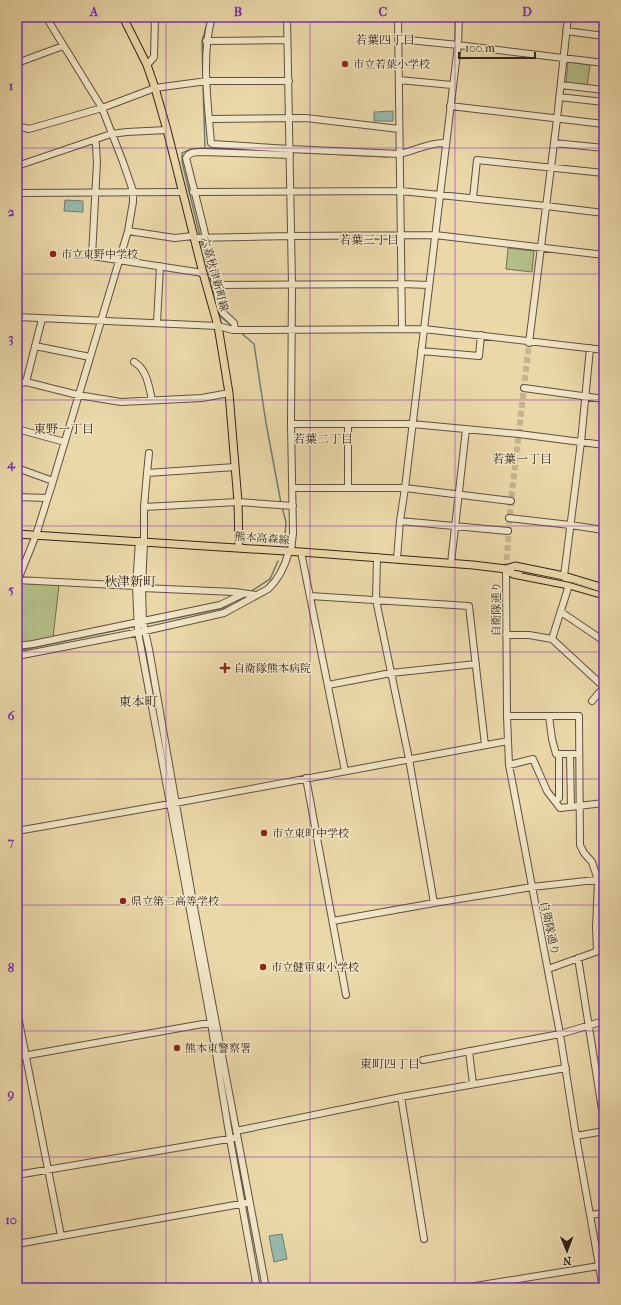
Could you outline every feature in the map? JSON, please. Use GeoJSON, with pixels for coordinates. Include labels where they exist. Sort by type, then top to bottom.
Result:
{"type":"FeatureCollection","features":[{"type":"Feature","properties":{"kind":"main road","name":"六嘉秋津新町線"},"geometry":{"type":"LineString","coordinates":[[123,17],[147,65],[155,88],[183,192],[199,237],[203,272],[218,326],[229,393],[238,502],[239,548]]}},
{"type":"Feature","properties":{"kind":"main road","name":"熊本高森線"},"geometry":{"type":"LineString","coordinates":[[17,534],[377,557],[506,569],[515,566],[564,576],[604,588]]}},
{"type":"Feature","properties":{"kind":"main road","name":"熊本高森線"},"geometry":{"type":"LineString","coordinates":[[506,569],[513,574],[569,585],[604,595]]}},
{"type":"Feature","properties":{"kind":"street"},"geometry":{"type":"LineString","coordinates":[[46,17],[102,108],[133,191],[133,202],[128,231],[48,498],[36,535],[17,582],[139,587],[254,595]]}},
{"type":"Feature","properties":{"kind":"street"},"geometry":{"type":"LineString","coordinates":[[147,65],[154,57],[155,17]]}},
{"type":"Feature","properties":{"kind":"street"},"geometry":{"type":"LineString","coordinates":[[212,17],[206,40],[211,143],[290,152]]}},
{"type":"Feature","properties":{"kind":"street"},"geometry":{"type":"LineString","coordinates":[[17,646],[224,613],[254,595],[268,589],[277,581],[287,559],[293,533],[293,506],[291,424],[291,192],[287,17]]}},
{"type":"Feature","properties":{"kind":"street"},"geometry":{"type":"LineString","coordinates":[[398,17],[399,154],[402,235],[402,329]]}},
{"type":"Feature","properties":{"kind":"street"},"geometry":{"type":"LineString","coordinates":[[397,559],[400,521],[452,84],[458,45],[459,17]]}},
{"type":"Feature","properties":{"kind":"street"},"geometry":{"type":"LineString","coordinates":[[530,342],[568,17]]}},
{"type":"Feature","properties":{"kind":"street"},"geometry":{"type":"LineString","coordinates":[[566,31],[604,36]]}},
{"type":"Feature","properties":{"kind":"street"},"geometry":{"type":"LineString","coordinates":[[399,39],[604,63]]}},
{"type":"Feature","properties":{"kind":"street"},"geometry":{"type":"LineString","coordinates":[[206,40],[287,40]]}},
{"type":"Feature","properties":{"kind":"street"},"geometry":{"type":"LineString","coordinates":[[17,63],[63,46]]}},
{"type":"Feature","properties":{"kind":"street"},"geometry":{"type":"LineString","coordinates":[[399,80],[452,84]]}},
{"type":"Feature","properties":{"kind":"street"},"geometry":{"type":"LineString","coordinates":[[17,126],[29,129],[102,108],[155,88],[207,81],[289,82]]}},
{"type":"Feature","properties":{"kind":"street"},"geometry":{"type":"LineString","coordinates":[[561,85],[604,90]]}},
{"type":"Feature","properties":{"kind":"street"},"geometry":{"type":"LineString","coordinates":[[559,97],[604,102]]}},
{"type":"Feature","properties":{"kind":"street"},"geometry":{"type":"LineString","coordinates":[[450,106],[604,124]]}},
{"type":"Feature","properties":{"kind":"street"},"geometry":{"type":"LineString","coordinates":[[209,119],[306,118],[399,129]]}},
{"type":"Feature","properties":{"kind":"street"},"geometry":{"type":"LineString","coordinates":[[17,166],[111,134],[167,130]]}},
{"type":"Feature","properties":{"kind":"street"},"geometry":{"type":"LineString","coordinates":[[554,143],[603,148],[604,130]]}},
{"type":"Feature","properties":{"kind":"street"},"geometry":{"type":"LineString","coordinates":[[95,140],[97,148],[92,256],[203,272]]}},
{"type":"Feature","properties":{"kind":"street"},"geometry":{"type":"LineString","coordinates":[[235,330],[234,323],[223,313],[220,308],[215,285],[199,237],[194,192],[186,158],[188,155],[193,153],[290,152],[399,154],[410,152],[431,144],[445,143]]}},
{"type":"Feature","properties":{"kind":"street"},"geometry":{"type":"LineString","coordinates":[[472,198],[477,160],[551,166],[604,173]]}},
{"type":"Feature","properties":{"kind":"street"},"geometry":{"type":"LineString","coordinates":[[17,193],[133,191],[183,192]]}},
{"type":"Feature","properties":{"kind":"street"},"geometry":{"type":"LineString","coordinates":[[194,192],[401,191],[604,213]]}},
{"type":"Feature","properties":{"kind":"street"},"geometry":{"type":"LineString","coordinates":[[128,231],[175,238],[435,235],[604,255]]}},
{"type":"Feature","properties":{"kind":"street"},"geometry":{"type":"LineString","coordinates":[[156,323],[160,266]]}},
{"type":"Feature","properties":{"kind":"street"},"geometry":{"type":"LineString","coordinates":[[215,285],[429,285]]}},
{"type":"Feature","properties":{"kind":"street"},"geometry":{"type":"LineString","coordinates":[[17,317],[218,326],[235,330],[424,329],[604,350]]}},
{"type":"Feature","properties":{"kind":"street"},"geometry":{"type":"LineString","coordinates":[[26,382],[42,319]]}},
{"type":"Feature","properties":{"kind":"street"},"geometry":{"type":"LineString","coordinates":[[421,351],[479,356],[481,336]]}},
{"type":"Feature","properties":{"kind":"street"},"geometry":{"type":"LineString","coordinates":[[35,346],[90,357]]}},
{"type":"Feature","properties":{"kind":"street"},"geometry":{"type":"LineString","coordinates":[[552,639],[569,585],[564,576],[581,442],[590,348]]}},
{"type":"Feature","properties":{"kind":"street"},"geometry":{"type":"LineString","coordinates":[[134,362],[140,364],[146,376],[152,400]]}},
{"type":"Feature","properties":{"kind":"street"},"geometry":{"type":"LineString","coordinates":[[17,384],[26,382],[78,395],[121,402],[202,398],[229,393]]}},
{"type":"Feature","properties":{"kind":"street"},"geometry":{"type":"LineString","coordinates":[[524,388],[604,398]]}},
{"type":"Feature","properties":{"kind":"street"},"geometry":{"type":"LineString","coordinates":[[291,424],[412,424],[604,445]]}},
{"type":"Feature","properties":{"kind":"street"},"geometry":{"type":"LineString","coordinates":[[348,424],[348,488]]}},
{"type":"Feature","properties":{"kind":"street"},"geometry":{"type":"LineString","coordinates":[[17,429],[65,442]]}},
{"type":"Feature","properties":{"kind":"street"},"geometry":{"type":"LineString","coordinates":[[451,563],[466,429]]}},
{"type":"Feature","properties":{"kind":"street"},"geometry":{"type":"LineString","coordinates":[[149,453],[141,541],[139,587],[141,627],[214,1022],[266,1288]]}},
{"type":"Feature","properties":{"kind":"street"},"geometry":{"type":"LineString","coordinates":[[148,472],[235,467]]}},
{"type":"Feature","properties":{"kind":"street"},"geometry":{"type":"LineString","coordinates":[[17,468],[53,481]]}},
{"type":"Feature","properties":{"kind":"street"},"geometry":{"type":"LineString","coordinates":[[292,488],[405,488],[511,501]]}},
{"type":"Feature","properties":{"kind":"street"},"geometry":{"type":"LineString","coordinates":[[17,497],[48,498]]}},
{"type":"Feature","properties":{"kind":"street"},"geometry":{"type":"LineString","coordinates":[[144,507],[238,502],[293,506]]}},
{"type":"Feature","properties":{"kind":"street"},"geometry":{"type":"LineString","coordinates":[[509,518],[604,530]]}},
{"type":"Feature","properties":{"kind":"street"},"geometry":{"type":"LineString","coordinates":[[400,521],[508,531]]}},
{"type":"Feature","properties":{"kind":"street"},"geometry":{"type":"LineString","coordinates":[[301,552],[345,771]]}},
{"type":"Feature","properties":{"kind":"street"},"geometry":{"type":"LineString","coordinates":[[377,557],[376,600],[409,759],[434,902]]}},
{"type":"Feature","properties":{"kind":"street","name":"自衛隊通り"},"geometry":{"type":"LineString","coordinates":[[506,569],[507,716],[509,765],[560,1034],[576,1136],[603,1288]]}},
{"type":"Feature","properties":{"kind":"street"},"geometry":{"type":"LineString","coordinates":[[17,656],[141,627],[220,605],[242,594]]}},
{"type":"Feature","properties":{"kind":"street"},"geometry":{"type":"LineString","coordinates":[[310,596],[470,606],[485,745]]}},
{"type":"Feature","properties":{"kind":"street"},"geometry":{"type":"LineString","coordinates":[[561,612],[604,641]]}},
{"type":"Feature","properties":{"kind":"street"},"geometry":{"type":"LineString","coordinates":[[506,635],[529,635],[552,639],[604,687],[592,701]]}},
{"type":"Feature","properties":{"kind":"street"},"geometry":{"type":"LineString","coordinates":[[328,685],[391,673],[476,664]]}},
{"type":"Feature","properties":{"kind":"street"},"geometry":{"type":"LineString","coordinates":[[507,716],[579,716],[580,845],[584,853],[592,862],[601,879],[596,928],[597,951]]}},
{"type":"Feature","properties":{"kind":"street"},"geometry":{"type":"LineString","coordinates":[[549,716],[552,739],[556,754],[579,754]]}},
{"type":"Feature","properties":{"kind":"street"},"geometry":{"type":"LineString","coordinates":[[17,831],[173,804],[508,741]]}},
{"type":"Feature","properties":{"kind":"street"},"geometry":{"type":"LineString","coordinates":[[555,801],[559,798],[559,754]]}},
{"type":"Feature","properties":{"kind":"street"},"geometry":{"type":"LineString","coordinates":[[570,754],[571,807]]}},
{"type":"Feature","properties":{"kind":"street"},"geometry":{"type":"LineString","coordinates":[[509,765],[533,759],[547,791],[560,808],[604,803]]}},
{"type":"Feature","properties":{"kind":"street"},"geometry":{"type":"LineString","coordinates":[[306,778],[346,995]]}},
{"type":"Feature","properties":{"kind":"street"},"geometry":{"type":"LineString","coordinates":[[332,921],[434,902],[601,879]]}},
{"type":"Feature","properties":{"kind":"street"},"geometry":{"type":"LineString","coordinates":[[548,969],[604,949]]}},
{"type":"Feature","properties":{"kind":"street"},"geometry":{"type":"LineString","coordinates":[[578,958],[604,1122]]}},
{"type":"Feature","properties":{"kind":"street"},"geometry":{"type":"LineString","coordinates":[[17,1011],[61,1236]]}},
{"type":"Feature","properties":{"kind":"street"},"geometry":{"type":"LineString","coordinates":[[423,1060],[560,1034],[604,1021]]}},
{"type":"Feature","properties":{"kind":"street"},"geometry":{"type":"LineString","coordinates":[[17,1057],[214,1022]]}},
{"type":"Feature","properties":{"kind":"street"},"geometry":{"type":"LineString","coordinates":[[214,1022],[230,1139],[257,1288]]}},
{"type":"Feature","properties":{"kind":"street"},"geometry":{"type":"LineString","coordinates":[[469,1051],[473,1084]]}},
{"type":"Feature","properties":{"kind":"street"},"geometry":{"type":"LineString","coordinates":[[17,1175],[230,1139],[237,1134],[401,1097],[566,1068]]}},
{"type":"Feature","properties":{"kind":"street"},"geometry":{"type":"LineString","coordinates":[[401,1097],[424,1239]]}},
{"type":"Feature","properties":{"kind":"street"},"geometry":{"type":"LineString","coordinates":[[576,1136],[604,1131]]}},
{"type":"Feature","properties":{"kind":"street"},"geometry":{"type":"LineString","coordinates":[[17,1244],[250,1202]]}},
{"type":"Feature","properties":{"kind":"street"},"geometry":{"type":"LineString","coordinates":[[591,1215],[604,1213]]}},
{"type":"Feature","properties":{"kind":"street"},"geometry":{"type":"LineString","coordinates":[[463,1288],[599,1266]]}},
{"type":"Feature","properties":{"kind":"green space"},"geometry":{"type":"Polygon","coordinates":[[[568,62],[590,65],[587,86],[568,84],[566,82],[568,62]]]}},
{"type":"Feature","properties":{"kind":"green space"},"geometry":{"type":"Polygon","coordinates":[[[508,248],[534,251],[532,272],[506,269],[508,248]]]}},
{"type":"Feature","properties":{"kind":"green space"},"geometry":{"type":"Polygon","coordinates":[[[20,584],[59,586],[53,637],[17,644],[17,602],[20,584]]]}},
{"type":"Feature","properties":{"kind":"water"},"geometry":{"type":"Polygon","coordinates":[[[393,111],[393,121],[374,121],[374,112],[393,111]]]}},
{"type":"Feature","properties":{"kind":"water"},"geometry":{"type":"Polygon","coordinates":[[[65,200],[83,201],[83,212],[64,211],[65,200]]]}},
{"type":"Feature","properties":{"kind":"water"},"geometry":{"type":"Polygon","coordinates":[[[282,1234],[287,1259],[274,1262],[269,1236],[282,1234]]]}},
{"type":"Feature","properties":{"kind":"waterway"},"geometry":{"type":"LineString","coordinates":[[203,80],[202,41],[209,17]]}},
{"type":"Feature","properties":{"kind":"waterway"},"geometry":{"type":"LineString","coordinates":[[203,84],[205,148]]}},
{"type":"Feature","properties":{"kind":"waterway"},"geometry":{"type":"LineString","coordinates":[[200,236],[182,162],[182,153],[191,149],[205,148],[280,152]]}},
{"type":"Feature","properties":{"kind":"waterway"},"geometry":{"type":"LineString","coordinates":[[292,152],[388,157]]}},
{"type":"Feature","properties":{"kind":"waterway"},"geometry":{"type":"LineString","coordinates":[[201,240],[214,294]]}},
{"type":"Feature","properties":{"kind":"waterway"},"geometry":{"type":"LineString","coordinates":[[218,310],[221,317],[232,326]]}},
{"type":"Feature","properties":{"kind":"waterway"},"geometry":{"type":"LineString","coordinates":[[240,332],[254,344],[266,423],[281,503]]}},
{"type":"Feature","properties":{"kind":"waterway"},"geometry":{"type":"LineString","coordinates":[[282,507],[286,522],[285,534]]}},
{"type":"Feature","properties":{"kind":"waterway"},"geometry":{"type":"LineString","coordinates":[[250,592],[270,579],[278,561]]}},
{"type":"Feature","properties":{"kind":"waterway"},"geometry":{"type":"LineString","coordinates":[[146,624],[224,608],[236,600]]}},
{"type":"Feature","properties":{"kind":"waterway"},"geometry":{"type":"LineString","coordinates":[[17,651],[137,626]]}},
{"type":"Feature","properties":{"kind":"tunnel"},"geometry":{"type":"LineString","coordinates":[[506,569],[511,501],[529,344]]}},
{"type":"Feature","properties":{"kind":"tram line"},"geometry":{"type":"LineString","coordinates":[[522,573],[568,582],[604,593]]}},
{"type":"Feature","properties":{"kind":"place","name":"市立若葉小学校"},"geometry":{"type":"Point","coordinates":[345,64]}},
{"type":"Feature","properties":{"kind":"place","name":"市立東野中学校"},"geometry":{"type":"Point","coordinates":[53,254]}},
{"type":"Feature","properties":{"kind":"place","name":"自衛隊熊本病院"},"geometry":{"type":"Point","coordinates":[225,668]}},
{"type":"Feature","properties":{"kind":"place","name":"市立東町中学校"},"geometry":{"type":"Point","coordinates":[264,833]}},
{"type":"Feature","properties":{"kind":"place","name":"県立第二高等学校"},"geometry":{"type":"Point","coordinates":[123,901]}},
{"type":"Feature","properties":{"kind":"place","name":"市立健軍東小学校"},"geometry":{"type":"Point","coordinates":[263,967]}},
{"type":"Feature","properties":{"kind":"place","name":"熊本東警察署"},"geometry":{"type":"Point","coordinates":[177,1048]}},
{"type":"Feature","properties":{"kind":"district","name":"若葉四丁目"},"geometry":{"type":"Point","coordinates":[385,40]}},
{"type":"Feature","properties":{"kind":"district","name":"若葉三丁目"},"geometry":{"type":"Point","coordinates":[369,240]}},
{"type":"Feature","properties":{"kind":"district","name":"東野一丁目"},"geometry":{"type":"Point","coordinates":[64,429]}},
{"type":"Feature","properties":{"kind":"district","name":"若葉二丁目"},"geometry":{"type":"Point","coordinates":[323,439]}},
{"type":"Feature","properties":{"kind":"district","name":"若葉一丁目"},"geometry":{"type":"Point","coordinates":[522,459]}},
{"type":"Feature","properties":{"kind":"district","name":"秋津新町"},"geometry":{"type":"Point","coordinates":[130,581]}},
{"type":"Feature","properties":{"kind":"district","name":"東本町"},"geometry":{"type":"Point","coordinates":[138,701]}},
{"type":"Feature","properties":{"kind":"district","name":"東町四丁目"},"geometry":{"type":"Point","coordinates":[390,1064]}}]}
